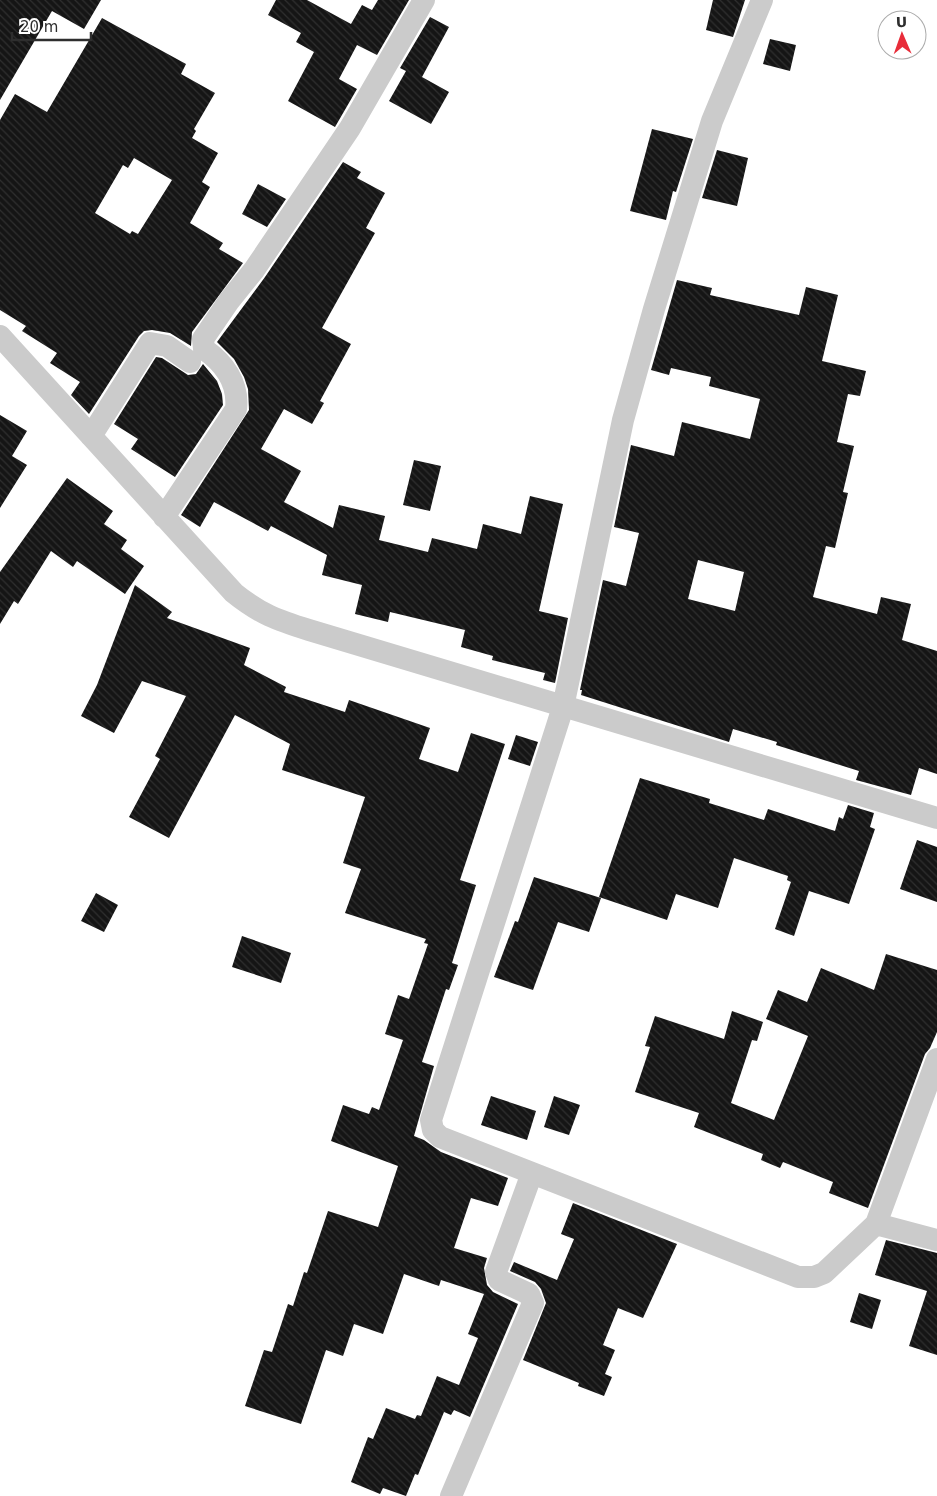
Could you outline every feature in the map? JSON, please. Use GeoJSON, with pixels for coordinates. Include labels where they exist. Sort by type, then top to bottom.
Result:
{"type":"FeatureCollection","features":[{"type":"Feature","properties":{"kind":"street"},"geometry":{"type":"LineString","coordinates":[[164,517],[236,409],[235,390],[225,368],[221,361],[204,348],[203,339],[229,301],[254,270],[350,128],[424,0]]}},
{"type":"Feature","properties":{"kind":"street"},"geometry":{"type":"LineString","coordinates":[[762,0],[712,121],[654,309],[623,420],[563,707],[432,1120],[433,1130],[440,1137],[798,1276],[814,1277],[824,1273],[876,1224],[937,1058]]}},
{"type":"Feature","properties":{"kind":"street"},"geometry":{"type":"LineString","coordinates":[[91,436],[150,343],[168,346],[190,362]]}},
{"type":"Feature","properties":{"kind":"street"},"geometry":{"type":"LineString","coordinates":[[2,345],[91,436],[234,593],[256,611],[269,617],[563,707],[937,818]]}},
{"type":"Feature","properties":{"kind":"street"},"geometry":{"type":"LineString","coordinates":[[451,1496],[533,1303],[529,1294],[499,1280],[496,1272],[532,1173]]}},
{"type":"Feature","properties":{"kind":"street"},"geometry":{"type":"LineString","coordinates":[[876,1224],[937,1240]]}},
{"type":"Feature","properties":{"kind":"building"},"geometry":{"type":"Polygon","coordinates":[[[0,0],[101,0],[84,29],[52,11],[0,100],[0,0]]]}},
{"type":"Feature","properties":{"kind":"building"},"geometry":{"type":"Polygon","coordinates":[[[276,0],[307,0],[351,24],[362,5],[372,10],[378,0],[409,0],[377,55],[357,45],[339,79],[357,89],[335,127],[288,101],[314,52],[296,42],[301,33],[268,15],[276,0]]]}},
{"type":"Feature","properties":{"kind":"building"},"geometry":{"type":"Polygon","coordinates":[[[713,0],[745,0],[733,37],[706,30],[713,0]]]}},
{"type":"Feature","properties":{"kind":"building"},"geometry":{"type":"Polygon","coordinates":[[[430,17],[449,27],[422,77],[449,92],[431,124],[389,101],[406,71],[400,68],[430,17]]]}},
{"type":"Feature","properties":{"kind":"building"},"geometry":{"type":"Polygon","coordinates":[[[102,18],[186,64],[181,74],[215,93],[194,129],[196,131],[192,138],[218,153],[202,182],[210,187],[190,223],[223,243],[219,249],[243,263],[192,332],[191,346],[170,333],[152,330],[144,331],[89,414],[71,395],[80,382],[50,363],[57,353],[22,331],[26,326],[0,310],[0,120],[15,94],[47,112],[102,18]],[[134,158],[128,168],[123,165],[95,213],[130,234],[132,231],[138,234],[172,180],[134,158]]]}},
{"type":"Feature","properties":{"kind":"building"},"geometry":{"type":"Polygon","coordinates":[[[770,39],[796,45],[790,71],[763,64],[770,39]]]}},
{"type":"Feature","properties":{"kind":"building"},"geometry":{"type":"Polygon","coordinates":[[[652,129],[693,139],[676,192],[673,191],[666,220],[630,211],[652,129]]]}},
{"type":"Feature","properties":{"kind":"building"},"geometry":{"type":"Polygon","coordinates":[[[717,150],[748,158],[737,206],[702,198],[717,150]]]}},
{"type":"Feature","properties":{"kind":"building"},"geometry":{"type":"Polygon","coordinates":[[[343,162],[361,172],[357,178],[385,193],[366,228],[375,233],[322,328],[351,344],[320,401],[324,403],[312,424],[284,409],[261,449],[301,471],[284,502],[333,528],[339,505],[385,516],[379,540],[428,552],[432,538],[477,549],[483,524],[521,534],[530,496],[563,504],[539,611],[568,618],[555,683],[543,680],[545,673],[492,660],[493,656],[461,647],[465,630],[390,612],[388,622],[355,614],[362,585],[322,575],[327,555],[271,526],[268,531],[214,502],[200,527],[181,515],[249,410],[248,389],[244,377],[234,359],[217,342],[265,277],[343,162]]]}},
{"type":"Feature","properties":{"kind":"building"},"geometry":{"type":"Polygon","coordinates":[[[258,184],[286,199],[267,227],[242,214],[258,184]]]}},
{"type":"Feature","properties":{"kind":"building"},"geometry":{"type":"Polygon","coordinates":[[[677,280],[712,288],[710,295],[799,315],[806,287],[838,295],[822,361],[866,371],[860,396],[848,394],[837,442],[854,446],[843,492],[848,493],[835,548],[826,546],[813,597],[877,614],[881,597],[911,604],[902,640],[937,651],[937,774],[919,768],[911,795],[856,780],[859,771],[776,745],[777,742],[733,729],[729,742],[581,695],[582,690],[580,690],[603,580],[626,586],[639,533],[614,527],[631,445],[674,456],[682,422],[750,439],[760,399],[709,386],[711,377],[671,368],[669,375],[651,370],[677,280]],[[698,560],[688,599],[735,611],[744,572],[698,560]]]}},
{"type":"Feature","properties":{"kind":"building"},"geometry":{"type":"Polygon","coordinates":[[[156,357],[162,358],[188,375],[196,374],[203,364],[217,381],[222,394],[223,405],[175,477],[131,449],[138,439],[114,424],[156,357]]]}},
{"type":"Feature","properties":{"kind":"building"},"geometry":{"type":"Polygon","coordinates":[[[0,415],[27,431],[12,456],[27,465],[0,508],[0,415]]]}},
{"type":"Feature","properties":{"kind":"building"},"geometry":{"type":"Polygon","coordinates":[[[414,460],[441,466],[430,511],[403,505],[414,460]]]}},
{"type":"Feature","properties":{"kind":"building"},"geometry":{"type":"Polygon","coordinates":[[[67,478],[113,511],[104,524],[127,540],[121,549],[144,566],[125,594],[77,561],[73,567],[51,551],[18,604],[14,601],[0,624],[0,572],[67,478]]]}},
{"type":"Feature","properties":{"kind":"building"},"geometry":{"type":"Polygon","coordinates":[[[135,585],[172,612],[167,618],[250,648],[244,665],[286,687],[284,692],[345,712],[349,700],[430,728],[419,759],[458,772],[471,733],[505,744],[460,880],[476,885],[452,963],[458,965],[449,990],[446,989],[422,1062],[434,1066],[414,1136],[424,1140],[441,1152],[508,1178],[498,1206],[471,1198],[454,1248],[487,1258],[484,1268],[487,1285],[493,1292],[518,1304],[470,1417],[454,1410],[451,1415],[444,1412],[418,1475],[415,1474],[406,1496],[383,1488],[380,1494],[351,1482],[368,1437],[373,1439],[386,1408],[415,1419],[417,1415],[421,1416],[437,1376],[459,1385],[478,1338],[468,1334],[484,1294],[441,1280],[439,1286],[404,1274],[383,1334],[354,1324],[343,1356],[326,1350],[301,1424],[245,1406],[264,1350],[272,1352],[288,1304],[293,1306],[304,1272],[307,1273],[328,1211],[378,1227],[398,1166],[331,1141],[343,1105],[369,1114],[372,1107],[379,1110],[403,1040],[385,1034],[398,995],[409,999],[428,944],[424,943],[426,939],[345,913],[361,869],[343,863],[365,797],[282,770],[290,744],[235,715],[169,838],[129,817],[160,759],[155,756],[186,696],[142,681],[114,733],[81,716],[97,685],[135,585]]]}},
{"type":"Feature","properties":{"kind":"building"},"geometry":{"type":"Polygon","coordinates":[[[516,735],[538,742],[530,766],[508,759],[516,735]]]}},
{"type":"Feature","properties":{"kind":"building"},"geometry":{"type":"Polygon","coordinates":[[[640,778],[710,799],[709,803],[764,820],[768,809],[835,831],[839,817],[843,819],[848,805],[874,813],[870,827],[875,829],[849,904],[809,891],[794,936],[775,929],[791,882],[787,880],[788,876],[734,858],[718,908],[676,894],[667,920],[599,897],[640,778]]]}},
{"type":"Feature","properties":{"kind":"building"},"geometry":{"type":"Polygon","coordinates":[[[917,840],[937,847],[937,902],[900,889],[917,840]]]}},
{"type":"Feature","properties":{"kind":"building"},"geometry":{"type":"Polygon","coordinates":[[[534,877],[601,898],[589,932],[558,922],[533,990],[494,977],[515,921],[518,922],[534,877]]]}},
{"type":"Feature","properties":{"kind":"building"},"geometry":{"type":"Polygon","coordinates":[[[96,893],[118,905],[104,932],[81,921],[96,893]]]}},
{"type":"Feature","properties":{"kind":"building"},"geometry":{"type":"Polygon","coordinates":[[[242,936],[291,953],[281,983],[232,967],[242,936]]]}},
{"type":"Feature","properties":{"kind":"building"},"geometry":{"type":"Polygon","coordinates":[[[886,954],[937,970],[937,1032],[930,1048],[925,1054],[868,1208],[829,1193],[833,1182],[783,1162],[780,1168],[761,1160],[763,1154],[694,1127],[699,1113],[635,1092],[650,1047],[645,1046],[655,1016],[724,1039],[732,1011],[763,1022],[757,1041],[752,1040],[731,1103],[774,1120],[808,1036],[766,1019],[778,990],[807,1002],[821,968],[874,990],[886,954]]]}},
{"type":"Feature","properties":{"kind":"building"},"geometry":{"type":"Polygon","coordinates":[[[491,1096],[536,1111],[527,1140],[481,1125],[491,1096]]]}},
{"type":"Feature","properties":{"kind":"building"},"geometry":{"type":"Polygon","coordinates":[[[554,1096],[580,1105],[569,1135],[544,1127],[554,1096]]]}},
{"type":"Feature","properties":{"kind":"building"},"geometry":{"type":"Polygon","coordinates":[[[573,1203],[677,1244],[643,1318],[618,1308],[603,1345],[615,1350],[605,1374],[612,1377],[604,1396],[578,1386],[579,1383],[523,1360],[546,1303],[541,1289],[535,1282],[510,1271],[514,1262],[557,1280],[574,1239],[561,1234],[573,1203]]]}},
{"type":"Feature","properties":{"kind":"building"},"geometry":{"type":"Polygon","coordinates":[[[886,1240],[937,1253],[937,1355],[909,1346],[927,1291],[875,1275],[886,1240]]]}},
{"type":"Feature","properties":{"kind":"building"},"geometry":{"type":"Polygon","coordinates":[[[859,1293],[881,1300],[872,1329],[850,1322],[859,1293]]]}}]}
